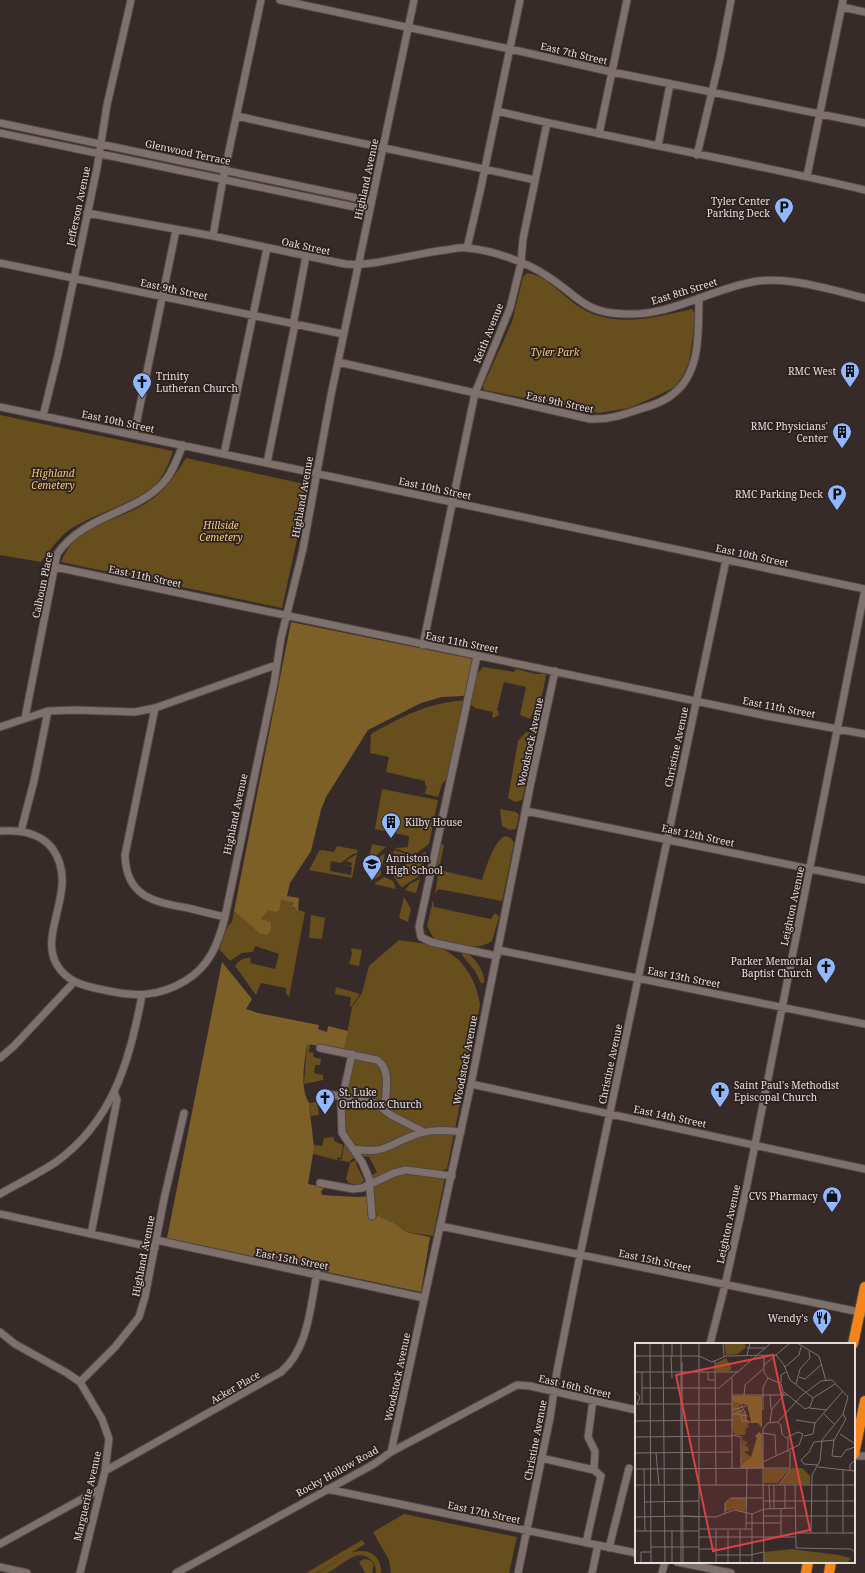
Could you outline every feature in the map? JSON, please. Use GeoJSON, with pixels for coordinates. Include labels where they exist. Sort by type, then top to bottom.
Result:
{"type":"FeatureCollection","features":[{"type":"Feature","properties":{"kind":"highway"},"geometry":{"type":"LineString","coordinates":[[853,1343],[862,1313],[865,1287]]}},
{"type":"Feature","properties":{"kind":"highway"},"geometry":{"type":"LineString","coordinates":[[855,1450],[865,1401]]}},
{"type":"Feature","properties":{"kind":"highway"},"geometry":{"type":"LineString","coordinates":[[806,1573],[808,1563]]}},
{"type":"Feature","properties":{"kind":"highway"},"geometry":{"type":"LineString","coordinates":[[829,1573],[831,1563]]}},
{"type":"Feature","properties":{"kind":"street","name":"Jefferson Avenue"},"geometry":{"type":"LineString","coordinates":[[43,416],[74,279],[130,0]]}},
{"type":"Feature","properties":{"kind":"street"},"geometry":{"type":"LineString","coordinates":[[213,236],[223,179],[261,0]]}},
{"type":"Feature","properties":{"kind":"street","name":"East 7th Street"},"geometry":{"type":"LineString","coordinates":[[280,0],[612,72],[712,91],[753,102],[820,113],[865,123]]}},
{"type":"Feature","properties":{"kind":"street","name":"Highland Avenue"},"geometry":{"type":"LineString","coordinates":[[74,982],[125,994],[142,995],[161,992],[181,983],[202,967],[212,955],[220,938],[274,682],[276,665],[304,542],[343,334],[414,0]]}},
{"type":"Feature","properties":{"kind":"street"},"geometry":{"type":"LineString","coordinates":[[467,248],[520,0]]}},
{"type":"Feature","properties":{"kind":"street"},"geometry":{"type":"LineString","coordinates":[[599,134],[627,0]]}},
{"type":"Feature","properties":{"kind":"street"},"geometry":{"type":"LineString","coordinates":[[697,155],[731,0]]}},
{"type":"Feature","properties":{"kind":"street"},"geometry":{"type":"LineString","coordinates":[[807,176],[842,4],[865,12]]}},
{"type":"Feature","properties":{"kind":"street"},"geometry":{"type":"LineString","coordinates":[[658,146],[670,84]]}},
{"type":"Feature","properties":{"kind":"street"},"geometry":{"type":"LineString","coordinates":[[497,112],[697,155],[807,176],[865,190]]}},
{"type":"Feature","properties":{"kind":"street"},"geometry":{"type":"LineString","coordinates":[[237,116],[535,180]]}},
{"type":"Feature","properties":{"kind":"street","name":"Glenwood Terrace"},"geometry":{"type":"LineString","coordinates":[[0,123],[371,201]]}},
{"type":"Feature","properties":{"kind":"street","name":"Keith Avenue"},"geometry":{"type":"LineString","coordinates":[[423,644],[475,393],[505,323],[521,263],[523,239],[547,123]]}},
{"type":"Feature","properties":{"kind":"street","name":"Glenwood Terrace"},"geometry":{"type":"LineString","coordinates":[[0,133],[369,210]]}},
{"type":"Feature","properties":{"kind":"street"},"geometry":{"type":"LineString","coordinates":[[176,169],[178,160]]}},
{"type":"Feature","properties":{"kind":"street"},"geometry":{"type":"LineString","coordinates":[[303,196],[305,187]]}},
{"type":"Feature","properties":{"kind":"street","name":"Oak Street"},"geometry":{"type":"LineString","coordinates":[[87,213],[213,236],[358,266],[412,254],[467,248],[521,263]]}},
{"type":"Feature","properties":{"kind":"street"},"geometry":{"type":"LineString","coordinates":[[134,435],[164,296],[176,230]]}},
{"type":"Feature","properties":{"kind":"street"},"geometry":{"type":"LineString","coordinates":[[224,454],[268,248]]}},
{"type":"Feature","properties":{"kind":"street"},"geometry":{"type":"LineString","coordinates":[[268,463],[295,324],[294,320],[306,256]]}},
{"type":"Feature","properties":{"kind":"street","name":"East 9th Street"},"geometry":{"type":"LineString","coordinates":[[0,263],[343,334]]}},
{"type":"Feature","properties":{"kind":"street","name":"East 8th Street"},"geometry":{"type":"LineString","coordinates":[[521,263],[547,275],[578,301],[590,308],[609,314],[629,315],[649,313],[752,282],[766,280],[785,281],[865,298]]}},
{"type":"Feature","properties":{"kind":"street","name":"East 9th Street"},"geometry":{"type":"LineString","coordinates":[[338,362],[590,419],[602,420],[616,418],[648,407],[673,395],[683,385],[694,364],[698,343],[699,298]]}},
{"type":"Feature","properties":{"kind":"street","name":"East 10th Street"},"geometry":{"type":"LineString","coordinates":[[0,407],[865,589]]}},
{"type":"Feature","properties":{"kind":"street","name":"Calhoun Place"},"geometry":{"type":"LineString","coordinates":[[25,718],[57,554],[62,546],[79,531],[154,492],[164,482],[173,469],[183,445]]}},
{"type":"Feature","properties":{"kind":"street","name":"Christine Avenue"},"geometry":{"type":"LineString","coordinates":[[518,1573],[542,1458],[580,1255],[726,560]]}},
{"type":"Feature","properties":{"kind":"street","name":"East 11th Street"},"geometry":{"type":"LineString","coordinates":[[55,567],[477,656],[865,734]]}},
{"type":"Feature","properties":{"kind":"street","name":"Leighton Avenue"},"geometry":{"type":"LineString","coordinates":[[710,1343],[725,1285],[754,1145],[865,589]]}},
{"type":"Feature","properties":{"kind":"street","name":"East 13th Street"},"geometry":{"type":"LineString","coordinates":[[477,656],[419,927],[421,937],[431,942],[638,978],[865,1024]]}},
{"type":"Feature","properties":{"kind":"street"},"geometry":{"type":"LineString","coordinates":[[0,727],[48,711],[75,710],[135,712],[155,708],[276,665]]}},
{"type":"Feature","properties":{"kind":"street","name":"Woodstock Avenue"},"geometry":{"type":"LineString","coordinates":[[391,1452],[452,1176],[555,671]]}},
{"type":"Feature","properties":{"kind":"street"},"geometry":{"type":"LineString","coordinates":[[155,708],[125,855],[128,876],[135,888],[152,900],[224,917]]}},
{"type":"Feature","properties":{"kind":"street"},"geometry":{"type":"LineString","coordinates":[[21,831],[34,781],[48,711]]}},
{"type":"Feature","properties":{"kind":"street","name":"East 12th Street"},"geometry":{"type":"LineString","coordinates":[[526,811],[865,880]]}},
{"type":"Feature","properties":{"kind":"street"},"geometry":{"type":"LineString","coordinates":[[0,831],[21,831],[40,837],[49,845],[60,862],[63,888],[52,949],[56,964],[74,982],[14,1046],[0,1058]]}},
{"type":"Feature","properties":{"kind":"street"},"geometry":{"type":"LineString","coordinates":[[0,1194],[32,1177],[68,1152],[96,1121],[114,1092],[123,1072],[131,1045],[142,995]]}},
{"type":"Feature","properties":{"kind":"street"},"geometry":{"type":"LineString","coordinates":[[320,1048],[377,1060],[381,1063],[386,1073],[385,1109]]}},
{"type":"Feature","properties":{"kind":"street"},"geometry":{"type":"LineString","coordinates":[[352,1054],[342,1096],[342,1133],[362,1162],[369,1184],[372,1216]]}},
{"type":"Feature","properties":{"kind":"street","name":"East 14th Street"},"geometry":{"type":"LineString","coordinates":[[471,1084],[865,1169]]}},
{"type":"Feature","properties":{"kind":"street"},"geometry":{"type":"LineString","coordinates":[[91,1234],[117,1100],[114,1092]]}},
{"type":"Feature","properties":{"kind":"street"},"geometry":{"type":"LineString","coordinates":[[323,1093],[374,1103],[424,1132]]}},
{"type":"Feature","properties":{"kind":"street","name":"Highland Avenue"},"geometry":{"type":"LineString","coordinates":[[80,1382],[115,1347],[139,1316],[145,1297],[184,1113]]}},
{"type":"Feature","properties":{"kind":"street"},"geometry":{"type":"LineString","coordinates":[[354,1149],[371,1152],[384,1149],[424,1132],[442,1129],[461,1132]]}},
{"type":"Feature","properties":{"kind":"street"},"geometry":{"type":"LineString","coordinates":[[320,1182],[353,1189],[394,1173],[406,1170],[452,1176]]}},
{"type":"Feature","properties":{"kind":"street"},"geometry":{"type":"LineString","coordinates":[[0,1214],[155,1248]]}},
{"type":"Feature","properties":{"kind":"street","name":"East 15th Street"},"geometry":{"type":"LineString","coordinates":[[440,1226],[862,1313]]}},
{"type":"Feature","properties":{"kind":"street","name":"East 15th Street"},"geometry":{"type":"LineString","coordinates":[[156,1240],[317,1273],[424,1298]]}},
{"type":"Feature","properties":{"kind":"street","name":"Acker Place"},"geometry":{"type":"LineString","coordinates":[[105,1471],[282,1372],[292,1363],[302,1342],[317,1273]]}},
{"type":"Feature","properties":{"kind":"street","name":"Marguerite Avenue"},"geometry":{"type":"LineString","coordinates":[[0,1332],[15,1344],[67,1372],[80,1382],[102,1418],[109,1439],[105,1471],[80,1573]]}},
{"type":"Feature","properties":{"kind":"street","name":"East 16th Street"},"geometry":{"type":"LineString","coordinates":[[510,1389],[517,1386],[530,1386],[635,1410]]}},
{"type":"Feature","properties":{"kind":"street","name":"Rocky Hollow Road"},"geometry":{"type":"LineString","coordinates":[[176,1573],[327,1488],[374,1464],[391,1452],[510,1389]]}},
{"type":"Feature","properties":{"kind":"street"},"geometry":{"type":"LineString","coordinates":[[593,1400],[588,1437],[594,1451],[594,1470]]}},
{"type":"Feature","properties":{"kind":"street"},"geometry":{"type":"LineString","coordinates":[[855,1455],[865,1456]]}},
{"type":"Feature","properties":{"kind":"street"},"geometry":{"type":"LineString","coordinates":[[542,1458],[594,1470],[601,1476],[586,1543]]}},
{"type":"Feature","properties":{"kind":"street"},"geometry":{"type":"LineString","coordinates":[[609,1548],[629,1468]]}},
{"type":"Feature","properties":{"kind":"street","name":"East 17th Street"},"geometry":{"type":"LineString","coordinates":[[327,1488],[635,1553]]}},
{"type":"Feature","properties":{"kind":"street"},"geometry":{"type":"LineString","coordinates":[[0,1544],[100,1489]]}},
{"type":"Feature","properties":{"kind":"street"},"geometry":{"type":"LineString","coordinates":[[592,1573],[598,1545]]}},
{"type":"Feature","properties":{"kind":"street"},"geometry":{"type":"LineString","coordinates":[[662,1573],[665,1563]]}},
{"type":"Feature","properties":{"kind":"street"},"geometry":{"type":"LineString","coordinates":[[683,1563],[731,1573]]}},
{"type":"Feature","properties":{"kind":"street"},"geometry":{"type":"LineString","coordinates":[[0,1567],[27,1573]]}},
{"type":"Feature","properties":{"kind":"green space","name":"Tyler Park"},"geometry":{"type":"Polygon","coordinates":[[[527,273],[540,277],[588,312],[603,317],[632,320],[662,316],[692,309],[696,315],[689,363],[675,387],[629,408],[599,413],[484,390],[483,386],[512,322],[523,277],[527,273]]]}},
{"type":"Feature","properties":{"kind":"green space","name":"Highland Cemetery"},"geometry":{"type":"Polygon","coordinates":[[[0,415],[173,451],[162,477],[156,484],[138,497],[69,530],[57,541],[41,562],[0,555],[0,415]]]}},
{"type":"Feature","properties":{"kind":"green space","name":"Hillside Cemetery"},"geometry":{"type":"Polygon","coordinates":[[[186,458],[309,485],[282,608],[61,562],[68,549],[87,531],[136,509],[154,498],[169,482],[186,458]]]}},
{"type":"Feature","properties":{"kind":"green space"},"geometry":{"type":"Polygon","coordinates":[[[483,667],[514,672],[516,669],[536,674],[545,674],[546,676],[542,695],[530,719],[520,715],[526,687],[504,682],[497,710],[499,712],[498,716],[492,718],[493,712],[475,708],[470,704],[476,675],[483,667]]]}},
{"type":"Feature","properties":{"kind":"green space"},"geometry":{"type":"Polygon","coordinates":[[[545,697],[540,721],[532,719],[541,700],[545,697]]]}},
{"type":"Feature","properties":{"kind":"green space"},"geometry":{"type":"Polygon","coordinates":[[[465,700],[448,778],[442,784],[438,797],[422,793],[425,793],[427,786],[425,785],[425,781],[386,772],[389,757],[370,753],[371,734],[394,721],[416,711],[438,704],[465,700]]]}},
{"type":"Feature","properties":{"kind":"green space"},"geometry":{"type":"Polygon","coordinates":[[[526,732],[535,734],[536,738],[522,800],[515,802],[508,798],[518,741],[526,732]]]}},
{"type":"Feature","properties":{"kind":"green space"},"geometry":{"type":"Polygon","coordinates":[[[382,789],[438,800],[429,844],[414,855],[394,848],[408,847],[409,836],[375,829],[382,789]]]}},
{"type":"Feature","properties":{"kind":"green space"},"geometry":{"type":"Polygon","coordinates":[[[500,809],[516,812],[519,815],[516,829],[510,830],[502,826],[500,809]]]}},
{"type":"Feature","properties":{"kind":"green space"},"geometry":{"type":"Polygon","coordinates":[[[505,836],[511,838],[514,843],[502,901],[438,889],[435,894],[438,876],[435,872],[441,844],[444,845],[439,870],[482,880],[494,849],[505,836]]]}},
{"type":"Feature","properties":{"kind":"green space"},"geometry":{"type":"Polygon","coordinates":[[[372,844],[386,847],[368,862],[372,844]]]}},
{"type":"Feature","properties":{"kind":"green space"},"geometry":{"type":"Polygon","coordinates":[[[337,846],[358,850],[357,853],[353,854],[341,863],[331,861],[330,871],[351,875],[352,867],[343,864],[351,866],[352,863],[346,861],[357,854],[352,878],[309,870],[319,851],[334,852],[337,846]]]}},
{"type":"Feature","properties":{"kind":"green space"},"geometry":{"type":"Polygon","coordinates":[[[394,850],[412,856],[391,869],[390,867],[394,850]]]}},
{"type":"Feature","properties":{"kind":"green space"},"geometry":{"type":"Polygon","coordinates":[[[389,852],[392,852],[387,868],[384,866],[389,852]]]}},
{"type":"Feature","properties":{"kind":"green space"},"geometry":{"type":"Polygon","coordinates":[[[425,852],[421,875],[402,887],[400,886],[392,873],[425,852]]]}},
{"type":"Feature","properties":{"kind":"green space"},"geometry":{"type":"Polygon","coordinates":[[[385,853],[382,867],[370,864],[385,853]]]}},
{"type":"Feature","properties":{"kind":"green space"},"geometry":{"type":"Polygon","coordinates":[[[374,868],[381,871],[381,875],[370,882],[372,869],[374,868]]]}},
{"type":"Feature","properties":{"kind":"green space"},"geometry":{"type":"Polygon","coordinates":[[[384,877],[393,881],[396,889],[374,884],[384,877]]]}},
{"type":"Feature","properties":{"kind":"green space"},"geometry":{"type":"Polygon","coordinates":[[[420,879],[416,893],[405,890],[410,884],[420,879]]]}},
{"type":"Feature","properties":{"kind":"green space"},"geometry":{"type":"Polygon","coordinates":[[[404,897],[411,909],[408,922],[399,918],[404,897]]]}},
{"type":"Feature","properties":{"kind":"green space"},"geometry":{"type":"Polygon","coordinates":[[[281,900],[294,903],[293,908],[305,912],[289,997],[286,993],[286,988],[261,983],[256,995],[235,966],[238,962],[246,958],[251,958],[250,963],[275,969],[279,954],[255,946],[253,952],[242,953],[230,961],[219,949],[227,928],[232,922],[234,911],[259,933],[264,922],[261,919],[281,900]]]}},
{"type":"Feature","properties":{"kind":"green space"},"geometry":{"type":"Polygon","coordinates":[[[433,900],[434,907],[491,919],[494,914],[497,914],[499,917],[492,941],[478,946],[463,946],[434,939],[427,926],[433,900]]]}},
{"type":"Feature","properties":{"kind":"green space"},"geometry":{"type":"Polygon","coordinates":[[[311,915],[325,918],[322,939],[309,938],[311,915]]]}},
{"type":"Feature","properties":{"kind":"green space"},"geometry":{"type":"Polygon","coordinates":[[[399,940],[438,947],[447,951],[455,956],[467,970],[476,987],[480,1005],[455,1129],[425,1129],[390,1110],[388,1107],[388,1073],[383,1061],[379,1057],[344,1050],[352,1007],[362,993],[369,966],[399,940]]]}},
{"type":"Feature","properties":{"kind":"green space"},"geometry":{"type":"Polygon","coordinates":[[[351,948],[362,950],[359,966],[349,964],[352,954],[351,948]]]}},
{"type":"Feature","properties":{"kind":"green space"},"geometry":{"type":"Polygon","coordinates":[[[463,952],[471,956],[478,964],[483,974],[484,983],[481,983],[475,971],[462,955],[463,952]]]}},
{"type":"Feature","properties":{"kind":"green space"},"geometry":{"type":"Polygon","coordinates":[[[336,987],[360,994],[351,1007],[351,997],[335,994],[336,987]]]}},
{"type":"Feature","properties":{"kind":"green space"},"geometry":{"type":"Polygon","coordinates":[[[307,1044],[310,1044],[309,1052],[314,1053],[313,1057],[321,1059],[320,1065],[315,1065],[314,1073],[323,1075],[323,1080],[304,1084],[307,1044]]]}},
{"type":"Feature","properties":{"kind":"green space"},"geometry":{"type":"Polygon","coordinates":[[[354,1058],[376,1062],[383,1070],[382,1101],[347,1094],[354,1058]]]}},
{"type":"Feature","properties":{"kind":"green space"},"geometry":{"type":"Polygon","coordinates":[[[349,1100],[370,1103],[417,1131],[386,1146],[369,1149],[361,1147],[352,1141],[346,1132],[344,1112],[349,1100]]]}},
{"type":"Feature","properties":{"kind":"green space"},"geometry":{"type":"Polygon","coordinates":[[[317,1102],[319,1115],[311,1116],[309,1103],[317,1102]]]}},
{"type":"Feature","properties":{"kind":"green space"},"geometry":{"type":"Polygon","coordinates":[[[430,1133],[454,1134],[447,1169],[436,1171],[415,1168],[373,1180],[371,1176],[377,1172],[369,1157],[363,1155],[379,1153],[430,1133]]]}},
{"type":"Feature","properties":{"kind":"green space"},"geometry":{"type":"Polygon","coordinates":[[[334,1137],[334,1141],[343,1145],[341,1158],[338,1157],[337,1160],[313,1154],[314,1145],[322,1146],[324,1138],[334,1137]]]}},
{"type":"Feature","properties":{"kind":"green space"},"geometry":{"type":"Polygon","coordinates":[[[344,1144],[348,1146],[355,1157],[349,1162],[338,1160],[342,1159],[344,1144]]]}},
{"type":"Feature","properties":{"kind":"green space"},"geometry":{"type":"Polygon","coordinates":[[[356,1160],[356,1164],[364,1180],[357,1185],[354,1185],[346,1179],[350,1163],[356,1160]]]}},
{"type":"Feature","properties":{"kind":"green space"},"geometry":{"type":"Polygon","coordinates":[[[406,1173],[445,1177],[433,1236],[406,1232],[394,1223],[377,1215],[374,1211],[372,1186],[396,1175],[406,1173]]]}},
{"type":"Feature","properties":{"kind":"green space"},"geometry":{"type":"Polygon","coordinates":[[[404,1514],[517,1537],[509,1573],[391,1573],[389,1560],[373,1532],[404,1514]]]}},
{"type":"Feature","properties":{"kind":"green space"},"geometry":{"type":"Polygon","coordinates":[[[362,1540],[365,1544],[351,1553],[363,1551],[372,1554],[379,1561],[381,1573],[376,1573],[375,1565],[372,1560],[365,1556],[359,1555],[327,1573],[317,1573],[346,1556],[316,1573],[306,1573],[362,1540]]]}},
{"type":"Feature","properties":{"kind":"green space"},"geometry":{"type":"Polygon","coordinates":[[[364,1559],[370,1560],[374,1564],[372,1573],[365,1573],[359,1562],[364,1559]]]}},
{"type":"Feature","properties":{"kind":"shaded area"},"geometry":{"type":"Polygon","coordinates":[[[291,622],[473,659],[467,692],[463,696],[442,697],[421,703],[368,730],[326,797],[321,810],[311,851],[290,883],[287,896],[299,898],[298,911],[292,906],[294,903],[281,900],[279,911],[275,912],[269,910],[261,919],[271,922],[271,930],[267,935],[259,933],[234,911],[291,622]]]}},
{"type":"Feature","properties":{"kind":"shaded area"},"geometry":{"type":"Polygon","coordinates":[[[222,962],[252,999],[246,1009],[258,1013],[319,1025],[318,1029],[327,1032],[328,1026],[348,1031],[344,1050],[307,1044],[303,1082],[309,1103],[314,1148],[308,1184],[323,1187],[323,1190],[321,1191],[322,1195],[357,1197],[369,1196],[369,1218],[376,1219],[377,1215],[394,1223],[406,1232],[430,1237],[421,1292],[167,1238],[222,962]]]}},
{"type":"Feature","properties":{"kind":"place","name":"Tyler Center Parking Deck"},"geometry":{"type":"Point","coordinates":[784,224]}},
{"type":"Feature","properties":{"kind":"place","name":"RMC West"},"geometry":{"type":"Point","coordinates":[850,388]}},
{"type":"Feature","properties":{"kind":"place","name":"Trinity Lutheran Church"},"geometry":{"type":"Point","coordinates":[142,399]}},
{"type":"Feature","properties":{"kind":"place","name":"RMC Physicians' Center"},"geometry":{"type":"Point","coordinates":[842,449]}},
{"type":"Feature","properties":{"kind":"place","name":"RMC Parking Deck"},"geometry":{"type":"Point","coordinates":[837,511]}},
{"type":"Feature","properties":{"kind":"place","name":"Kilby House"},"geometry":{"type":"Point","coordinates":[391,839]}},
{"type":"Feature","properties":{"kind":"place","name":"Anniston High School"},"geometry":{"type":"Point","coordinates":[372,881]}},
{"type":"Feature","properties":{"kind":"place","name":"Parker Memorial Baptist Church"},"geometry":{"type":"Point","coordinates":[826,984]}},
{"type":"Feature","properties":{"kind":"place","name":"Saint Paul's Methodist Episcopal Church"},"geometry":{"type":"Point","coordinates":[720,1108]}},
{"type":"Feature","properties":{"kind":"place","name":"St. Luke Orthodox Church"},"geometry":{"type":"Point","coordinates":[325,1115]}},
{"type":"Feature","properties":{"kind":"place","name":"CVS Pharmacy"},"geometry":{"type":"Point","coordinates":[832,1213]}},
{"type":"Feature","properties":{"kind":"place","name":"Wendy's"},"geometry":{"type":"Point","coordinates":[822,1335]}}]}
